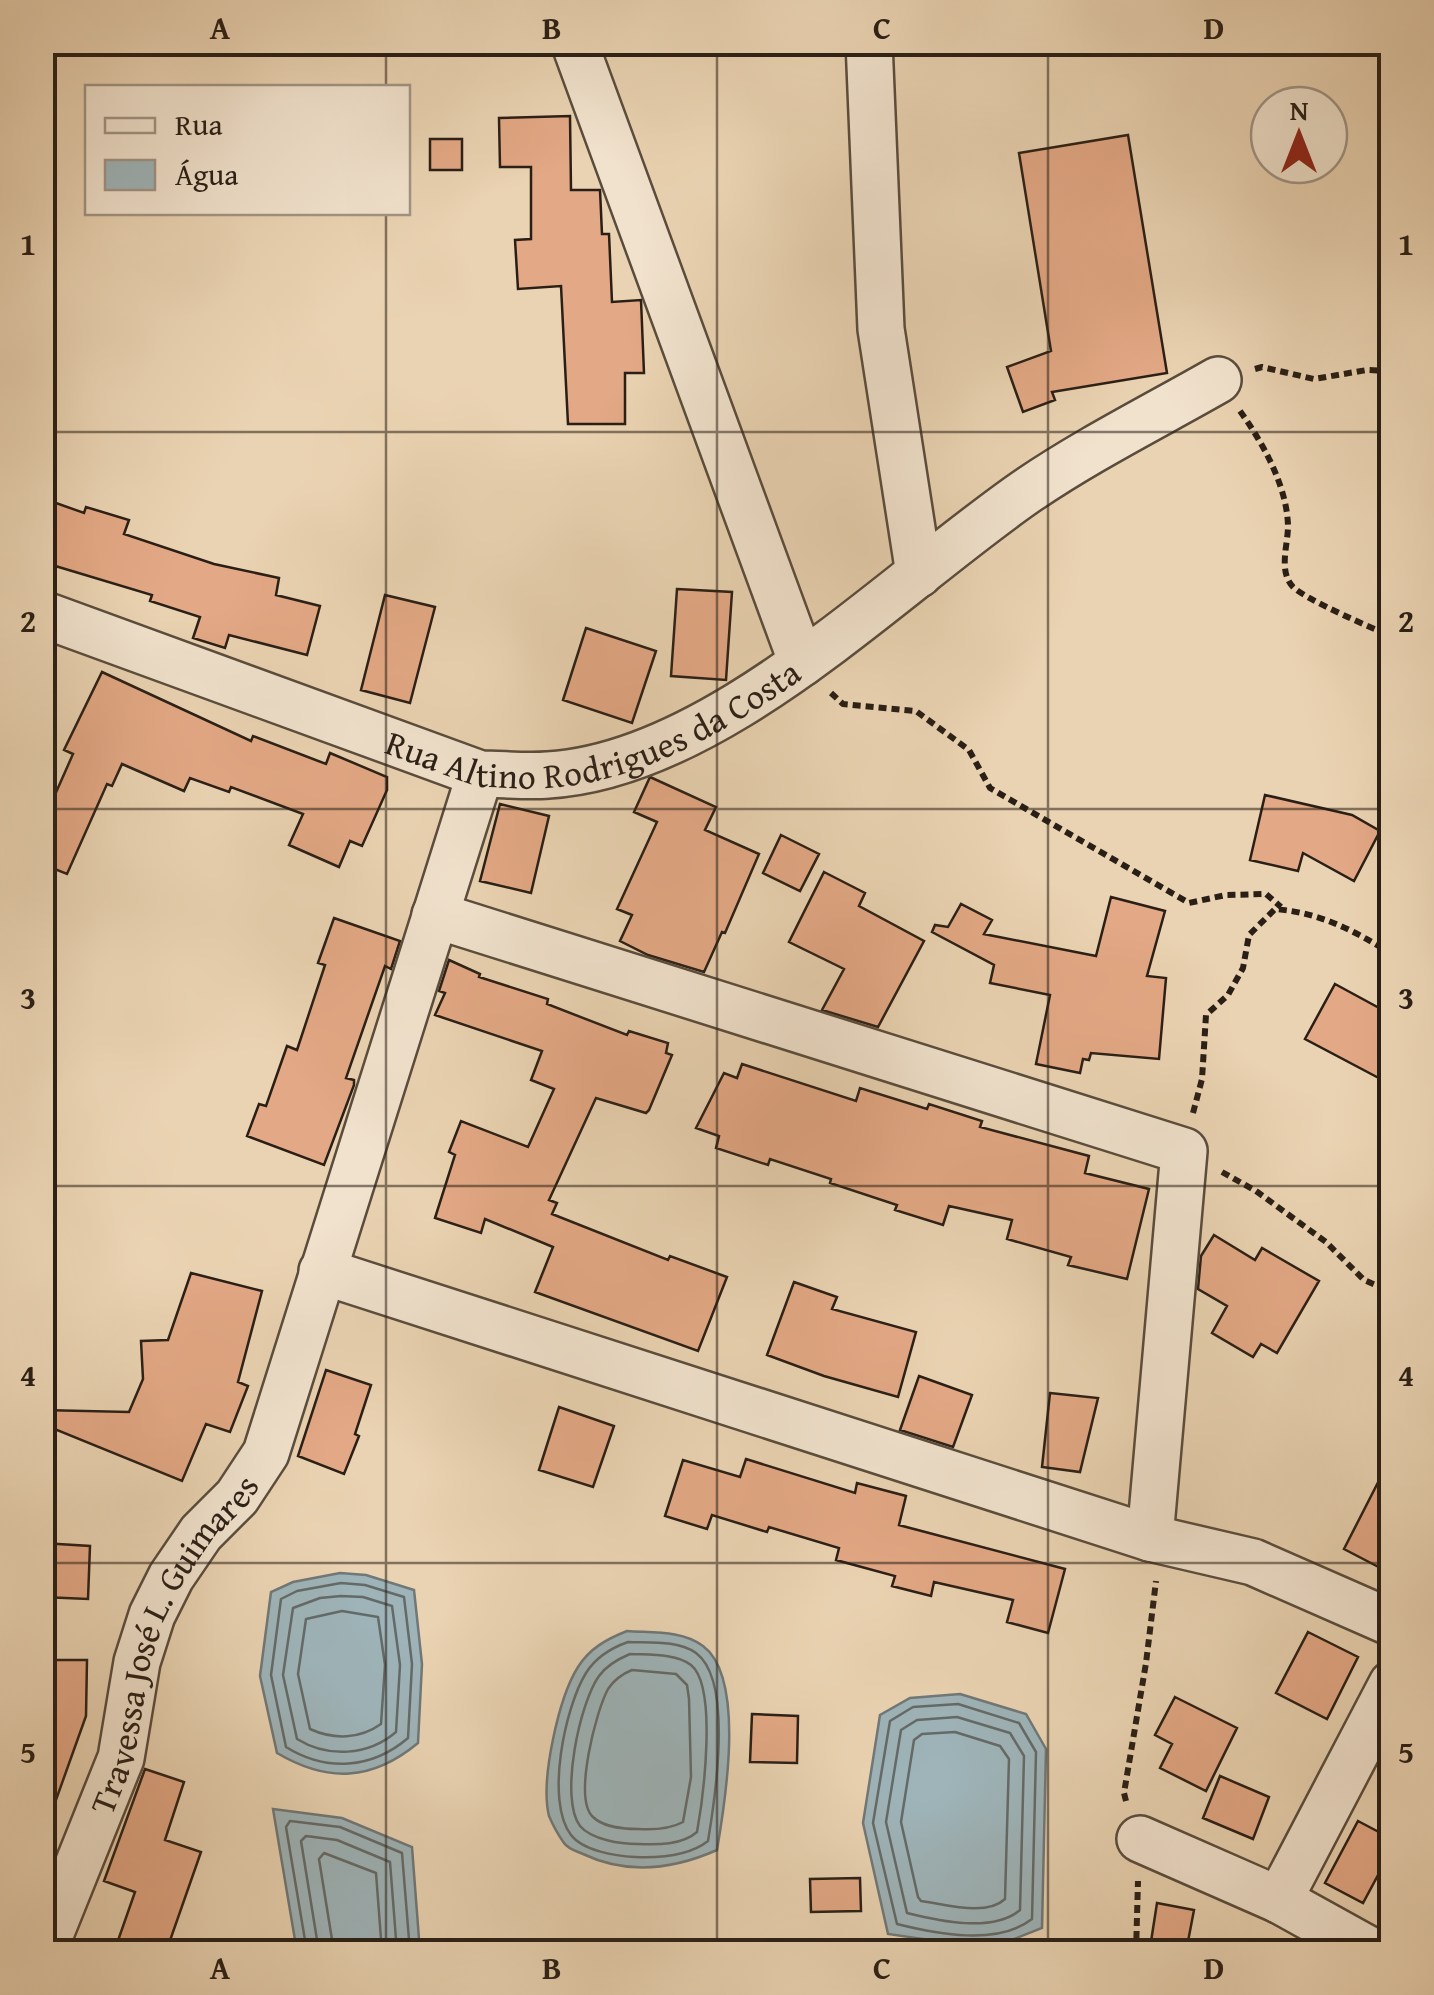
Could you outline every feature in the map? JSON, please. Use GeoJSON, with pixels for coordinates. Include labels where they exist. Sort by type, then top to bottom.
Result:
{"type":"FeatureCollection","features":[{"type":"Feature","properties":{"kind":"street","name":"Rua Altino Rodrigues da Costa"},"geometry":{"type":"LineString","coordinates":[[42,614],[480,774],[550,775],[650,750],[743,702],[802,663],[574,42]]}},
{"type":"Feature","properties":{"kind":"street"},"geometry":{"type":"LineString","coordinates":[[869,42],[881,329],[919,574]]}},
{"type":"Feature","properties":{"kind":"street"},"geometry":{"type":"LineString","coordinates":[[802,663],[1028,490],[1218,380]]}},
{"type":"Feature","properties":{"kind":"street"},"geometry":{"type":"LineString","coordinates":[[480,774],[322,1271],[1155,1539],[1253,1562],[1392,1623]]}},
{"type":"Feature","properties":{"kind":"street"},"geometry":{"type":"LineString","coordinates":[[434,915],[1184,1151],[1155,1539]]}},
{"type":"Feature","properties":{"kind":"street","name":"Travessa José L. Guimares"},"geometry":{"type":"LineString","coordinates":[[42,1952],[120,1758],[137,1662],[152,1614],[201,1533],[237,1497],[266,1453],[322,1271]]}},
{"type":"Feature","properties":{"kind":"street"},"geometry":{"type":"LineString","coordinates":[[1279,1900],[1392,1684]]}},
{"type":"Feature","properties":{"kind":"street"},"geometry":{"type":"LineString","coordinates":[[1140,1838],[1279,1900],[1373,1952]]}},
{"type":"Feature","properties":{"kind":"path"},"geometry":{"type":"LineString","coordinates":[[1392,371],[1367,370],[1314,378],[1262,367],[1218,380],[1252,428],[1278,480],[1288,523],[1285,570],[1294,587],[1368,628],[1392,636]]}},
{"type":"Feature","properties":{"kind":"path"},"geometry":{"type":"LineString","coordinates":[[802,663],[842,704],[916,711],[969,750],[990,788],[1190,904],[1226,895],[1266,894],[1284,910]]}},
{"type":"Feature","properties":{"kind":"path"},"geometry":{"type":"LineString","coordinates":[[1392,954],[1358,933],[1310,912],[1276,909],[1249,935],[1242,968],[1228,994],[1206,1016],[1202,1079],[1184,1151],[1256,1191],[1326,1242],[1364,1280],[1392,1292]]}},
{"type":"Feature","properties":{"kind":"path"},"geometry":{"type":"LineString","coordinates":[[1136,1952],[1140,1838],[1124,1793],[1146,1663],[1155,1539]]}},
{"type":"Feature","properties":{"kind":"water"},"geometry":{"type":"Polygon","coordinates":[[[340,1573],[366,1575],[414,1590],[422,1664],[418,1743],[384,1765],[349,1774],[314,1769],[277,1753],[260,1676],[271,1592],[293,1582],[340,1573]]]}},
{"type":"Feature","properties":{"kind":"water"},"geometry":{"type":"Polygon","coordinates":[[[627,1631],[666,1633],[695,1641],[716,1662],[724,1685],[729,1742],[717,1850],[684,1862],[633,1867],[600,1861],[568,1847],[549,1816],[549,1761],[571,1681],[594,1649],[627,1631]]]}},
{"type":"Feature","properties":{"kind":"water"},"geometry":{"type":"Polygon","coordinates":[[[960,1694],[1026,1714],[1046,1749],[1042,1928],[1004,1943],[964,1945],[888,1934],[863,1823],[880,1715],[910,1698],[960,1694]]]}},
{"type":"Feature","properties":{"kind":"water"},"geometry":{"type":"Polygon","coordinates":[[[273,1809],[342,1818],[412,1847],[420,1952],[297,1952],[273,1809]]]}},
{"type":"Feature","properties":{"kind":"building"},"geometry":{"type":"Polygon","coordinates":[[[570,116],[571,190],[600,190],[602,234],[609,234],[612,302],[641,300],[644,373],[625,373],[625,424],[568,424],[561,286],[518,289],[515,240],[531,239],[531,167],[500,167],[499,118],[570,116]]]}},
{"type":"Feature","properties":{"kind":"building"},"geometry":{"type":"Polygon","coordinates":[[[1128,135],[1167,373],[1052,392],[1055,400],[1023,412],[1007,367],[1051,351],[1019,153],[1128,135]]]}},
{"type":"Feature","properties":{"kind":"building"},"geometry":{"type":"Polygon","coordinates":[[[430,139],[462,139],[462,170],[430,170],[430,139]]]}},
{"type":"Feature","properties":{"kind":"building"},"geometry":{"type":"Polygon","coordinates":[[[42,498],[84,513],[86,507],[129,520],[124,534],[214,564],[279,578],[276,595],[320,606],[307,655],[229,635],[225,648],[193,638],[200,617],[150,601],[152,595],[42,562],[42,498]]]}},
{"type":"Feature","properties":{"kind":"building"},"geometry":{"type":"Polygon","coordinates":[[[677,589],[732,592],[726,680],[671,676],[677,589]]]}},
{"type":"Feature","properties":{"kind":"building"},"geometry":{"type":"Polygon","coordinates":[[[385,595],[435,607],[410,703],[361,690],[385,595]]]}},
{"type":"Feature","properties":{"kind":"building"},"geometry":{"type":"Polygon","coordinates":[[[586,628],[656,651],[632,723],[563,700],[586,628]]]}},
{"type":"Feature","properties":{"kind":"building"},"geometry":{"type":"Polygon","coordinates":[[[102,672],[251,741],[253,736],[326,764],[330,753],[387,777],[387,790],[362,846],[350,841],[339,867],[289,845],[303,814],[231,787],[229,792],[190,778],[184,791],[122,764],[112,786],[107,784],[67,874],[42,864],[42,824],[73,754],[64,750],[102,672]]]}},
{"type":"Feature","properties":{"kind":"building"},"geometry":{"type":"Polygon","coordinates":[[[650,777],[716,807],[705,830],[759,854],[704,972],[648,955],[620,941],[632,915],[617,909],[657,822],[634,812],[650,777]]]}},
{"type":"Feature","properties":{"kind":"building"},"geometry":{"type":"Polygon","coordinates":[[[1265,795],[1352,815],[1380,831],[1354,881],[1303,853],[1298,871],[1250,860],[1265,795]]]}},
{"type":"Feature","properties":{"kind":"building"},"geometry":{"type":"Polygon","coordinates":[[[500,804],[549,816],[531,893],[480,881],[500,804]]]}},
{"type":"Feature","properties":{"kind":"building"},"geometry":{"type":"Polygon","coordinates":[[[781,835],[819,854],[800,891],[763,873],[781,835]]]}},
{"type":"Feature","properties":{"kind":"building"},"geometry":{"type":"Polygon","coordinates":[[[824,872],[865,893],[859,906],[924,941],[878,1027],[822,1010],[844,969],[789,942],[824,872]]]}},
{"type":"Feature","properties":{"kind":"building"},"geometry":{"type":"Polygon","coordinates":[[[1111,897],[1165,911],[1147,976],[1166,978],[1159,1059],[1091,1053],[1089,1060],[1083,1059],[1080,1073],[1036,1064],[1050,995],[990,983],[994,965],[932,932],[935,925],[948,927],[961,904],[992,920],[984,934],[1096,956],[1111,897]]]}},
{"type":"Feature","properties":{"kind":"building"},"geometry":{"type":"Polygon","coordinates":[[[334,918],[400,941],[391,969],[385,966],[346,1078],[354,1080],[354,1085],[324,1165],[247,1136],[259,1104],[266,1106],[287,1046],[297,1050],[325,965],[318,963],[334,918]]]}},
{"type":"Feature","properties":{"kind":"building"},"geometry":{"type":"Polygon","coordinates":[[[449,960],[480,974],[479,977],[548,999],[547,1004],[627,1035],[629,1031],[668,1043],[666,1053],[672,1055],[649,1110],[646,1113],[596,1098],[549,1200],[557,1203],[552,1214],[668,1260],[670,1256],[727,1277],[698,1351],[535,1292],[553,1247],[485,1219],[481,1233],[435,1218],[455,1155],[449,1152],[461,1121],[528,1147],[554,1089],[531,1080],[542,1051],[435,1015],[445,993],[439,991],[449,960]]]}},
{"type":"Feature","properties":{"kind":"building"},"geometry":{"type":"Polygon","coordinates":[[[1335,984],[1392,1015],[1392,1085],[1305,1039],[1335,984]]]}},
{"type":"Feature","properties":{"kind":"building"},"geometry":{"type":"Polygon","coordinates":[[[742,1064],[856,1101],[860,1088],[927,1109],[929,1104],[982,1121],[980,1127],[1089,1156],[1085,1173],[1149,1189],[1127,1279],[1068,1265],[1071,1257],[1007,1239],[1012,1220],[949,1206],[943,1225],[895,1210],[897,1205],[830,1183],[831,1179],[770,1159],[768,1165],[716,1148],[719,1136],[696,1128],[724,1073],[737,1078],[742,1064]]]}},
{"type":"Feature","properties":{"kind":"building"},"geometry":{"type":"Polygon","coordinates":[[[1214,1235],[1255,1260],[1262,1248],[1319,1281],[1277,1353],[1261,1344],[1253,1357],[1212,1333],[1227,1306],[1198,1289],[1201,1256],[1214,1235]]]}},
{"type":"Feature","properties":{"kind":"building"},"geometry":{"type":"Polygon","coordinates":[[[191,1273],[262,1291],[238,1382],[248,1386],[230,1432],[206,1424],[182,1481],[42,1424],[42,1410],[129,1412],[143,1379],[141,1341],[168,1340],[191,1273]]]}},
{"type":"Feature","properties":{"kind":"building"},"geometry":{"type":"Polygon","coordinates":[[[794,1282],[837,1297],[832,1309],[916,1332],[898,1397],[767,1355],[794,1282]]]}},
{"type":"Feature","properties":{"kind":"building"},"geometry":{"type":"Polygon","coordinates":[[[326,1370],[371,1385],[355,1434],[359,1436],[344,1474],[298,1456],[326,1370]]]}},
{"type":"Feature","properties":{"kind":"building"},"geometry":{"type":"Polygon","coordinates":[[[919,1376],[972,1395],[953,1447],[900,1430],[919,1376]]]}},
{"type":"Feature","properties":{"kind":"building"},"geometry":{"type":"Polygon","coordinates":[[[1050,1393],[1098,1398],[1080,1472],[1042,1467],[1050,1393]]]}},
{"type":"Feature","properties":{"kind":"building"},"geometry":{"type":"Polygon","coordinates":[[[559,1407],[614,1426],[593,1487],[539,1470],[559,1407]]]}},
{"type":"Feature","properties":{"kind":"building"},"geometry":{"type":"Polygon","coordinates":[[[1392,1455],[1392,1574],[1344,1549],[1392,1455]]]}},
{"type":"Feature","properties":{"kind":"building"},"geometry":{"type":"Polygon","coordinates":[[[746,1459],[855,1493],[857,1483],[906,1496],[899,1525],[1065,1569],[1048,1633],[1007,1622],[1013,1600],[934,1582],[931,1596],[892,1586],[895,1576],[836,1560],[839,1548],[712,1515],[707,1529],[665,1516],[683,1460],[740,1477],[746,1459]]]}},
{"type":"Feature","properties":{"kind":"building"},"geometry":{"type":"Polygon","coordinates":[[[42,1543],[90,1546],[88,1599],[42,1597],[42,1543]]]}},
{"type":"Feature","properties":{"kind":"building"},"geometry":{"type":"Polygon","coordinates":[[[1308,1632],[1358,1657],[1327,1719],[1276,1693],[1308,1632]]]}},
{"type":"Feature","properties":{"kind":"building"},"geometry":{"type":"Polygon","coordinates":[[[42,1660],[87,1660],[86,1716],[47,1825],[42,1825],[42,1660]]]}},
{"type":"Feature","properties":{"kind":"building"},"geometry":{"type":"Polygon","coordinates":[[[1175,1697],[1237,1728],[1206,1791],[1160,1768],[1172,1744],[1155,1735],[1175,1697]]]}},
{"type":"Feature","properties":{"kind":"building"},"geometry":{"type":"Polygon","coordinates":[[[752,1714],[798,1716],[797,1763],[750,1762],[752,1714]]]}},
{"type":"Feature","properties":{"kind":"building"},"geometry":{"type":"Polygon","coordinates":[[[145,1769],[184,1782],[165,1840],[201,1852],[166,1952],[114,1952],[135,1892],[104,1881],[145,1769]]]}},
{"type":"Feature","properties":{"kind":"building"},"geometry":{"type":"Polygon","coordinates":[[[1220,1776],[1269,1797],[1253,1839],[1203,1818],[1220,1776]]]}},
{"type":"Feature","properties":{"kind":"building"},"geometry":{"type":"Polygon","coordinates":[[[1358,1821],[1392,1839],[1392,1849],[1363,1903],[1325,1883],[1358,1821]]]}},
{"type":"Feature","properties":{"kind":"building"},"geometry":{"type":"Polygon","coordinates":[[[860,1878],[861,1911],[811,1912],[810,1879],[860,1878]]]}},
{"type":"Feature","properties":{"kind":"building"},"geometry":{"type":"Polygon","coordinates":[[[1157,1903],[1194,1910],[1186,1952],[1150,1948],[1157,1903]]]}}]}
